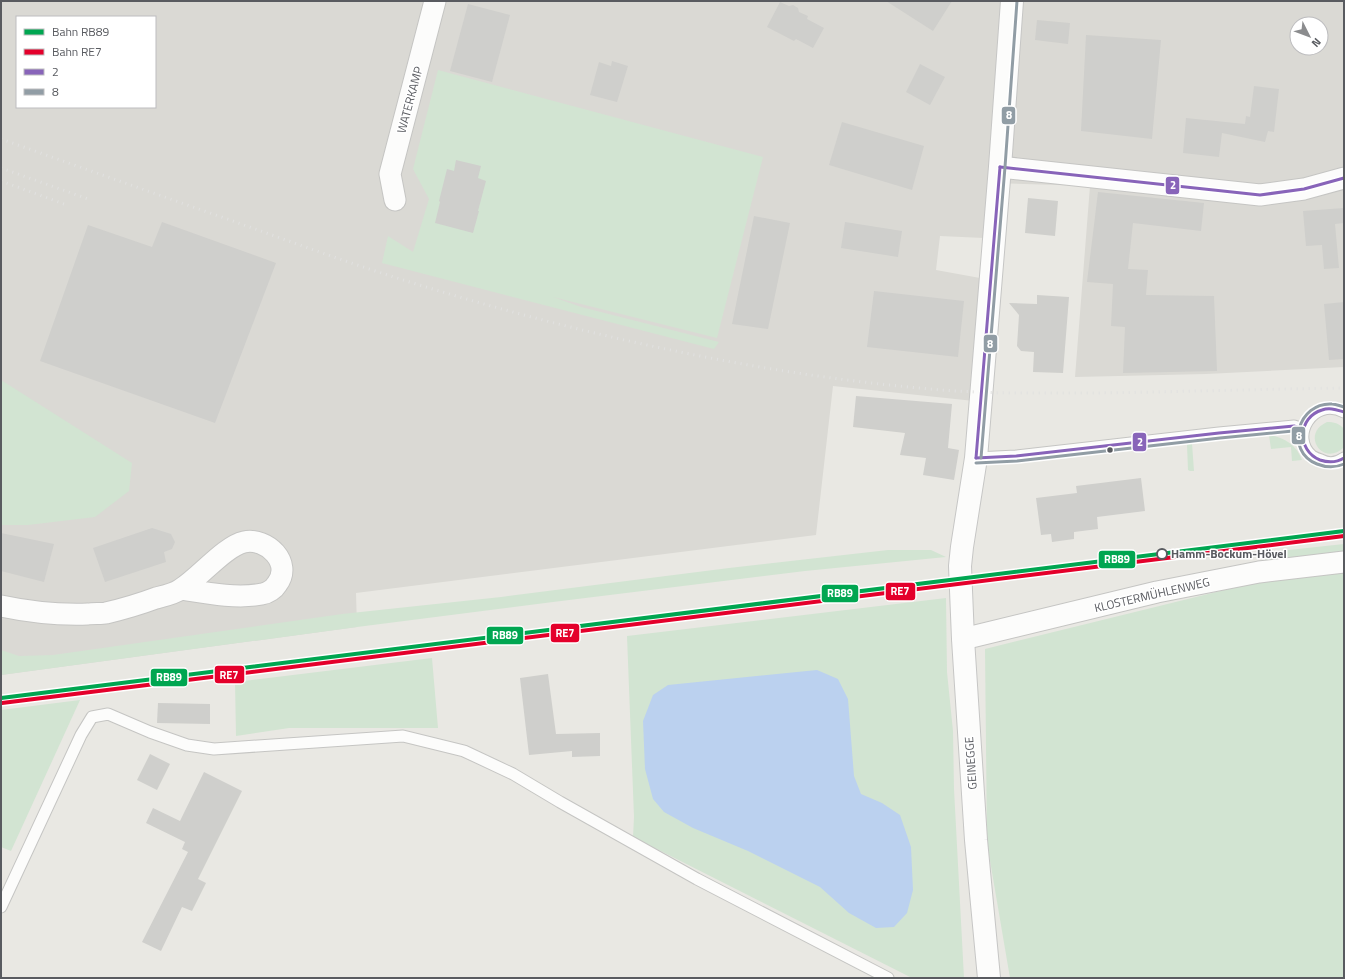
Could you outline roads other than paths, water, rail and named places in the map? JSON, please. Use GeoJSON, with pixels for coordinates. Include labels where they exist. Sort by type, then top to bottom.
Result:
{"type":"FeatureCollection","features":[{"type":"Feature","properties":{"kind":"street","name":"WATERKAMP"},"geometry":{"type":"LineString","coordinates":[[395,200],[390,174],[435,1]]}},
{"type":"Feature","properties":{"kind":"street"},"geometry":{"type":"LineString","coordinates":[[976,458],[1012,1]]}},
{"type":"Feature","properties":{"kind":"street"},"geometry":{"type":"LineString","coordinates":[[1000,167],[1260,195],[1304,189],[1344,178]]}},
{"type":"Feature","properties":{"kind":"street","name":"GEINEGGE"},"geometry":{"type":"LineString","coordinates":[[976,458],[960,566],[962,639],[976,840],[989,978]]}},
{"type":"Feature","properties":{"kind":"street","name":"KLOSTERMÜHLENWEG"},"geometry":{"type":"LineString","coordinates":[[962,639],[1157,592],[1259,572],[1344,562]]}},
{"type":"Feature","properties":{"kind":"street"},"geometry":{"type":"LineString","coordinates":[[1,606],[65,615],[105,613],[139,604],[181,590]]}},
{"type":"Feature","properties":{"kind":"lane"},"geometry":{"type":"LineString","coordinates":[[1344,412],[1336,408],[1322,409],[1310,416],[1304,429],[1304,444],[1312,456],[1325,462],[1339,461],[1344,458]]}},
{"type":"Feature","properties":{"kind":"lane"},"geometry":{"type":"LineString","coordinates":[[976,458],[1032,454],[1294,426],[1304,429]]}},
{"type":"Feature","properties":{"kind":"lane"},"geometry":{"type":"LineString","coordinates":[[1,907],[81,735],[92,717],[108,714],[150,732],[187,745],[214,749],[403,736],[464,751],[513,774],[697,879],[888,978]]}},
{"type":"Feature","properties":{"kind":"water"},"geometry":{"type":"Polygon","coordinates":[[[817,670],[838,679],[848,699],[854,776],[861,794],[882,803],[900,815],[911,847],[913,890],[907,913],[894,927],[876,928],[849,913],[820,887],[748,851],[693,828],[664,812],[653,799],[645,769],[643,721],[653,695],[668,685],[817,670]]]}},
{"type":"Feature","properties":{"kind":"railway"},"geometry":{"type":"LineString","coordinates":[[1,139],[400,279],[466,299],[600,334],[668,350],[736,363],[873,383],[980,392],[1095,393],[1344,388]]}},
{"type":"Feature","properties":{"kind":"railway"},"geometry":{"type":"LineString","coordinates":[[1,168],[91,200]]}},
{"type":"Feature","properties":{"kind":"railway"},"geometry":{"type":"LineString","coordinates":[[1,181],[64,204]]}},
{"type":"Feature","properties":{"kind":"rail line","name":"RB89"},"geometry":{"type":"LineString","coordinates":[[1,698],[1344,531]]}},
{"type":"Feature","properties":{"kind":"rail line","name":"RE7"},"geometry":{"type":"LineString","coordinates":[[2,703],[1344,536]]}},
{"type":"Feature","properties":{"kind":"place","name":"Hamm-Bockum-Hövel"},"geometry":{"type":"Point","coordinates":[1162,554]}}]}
